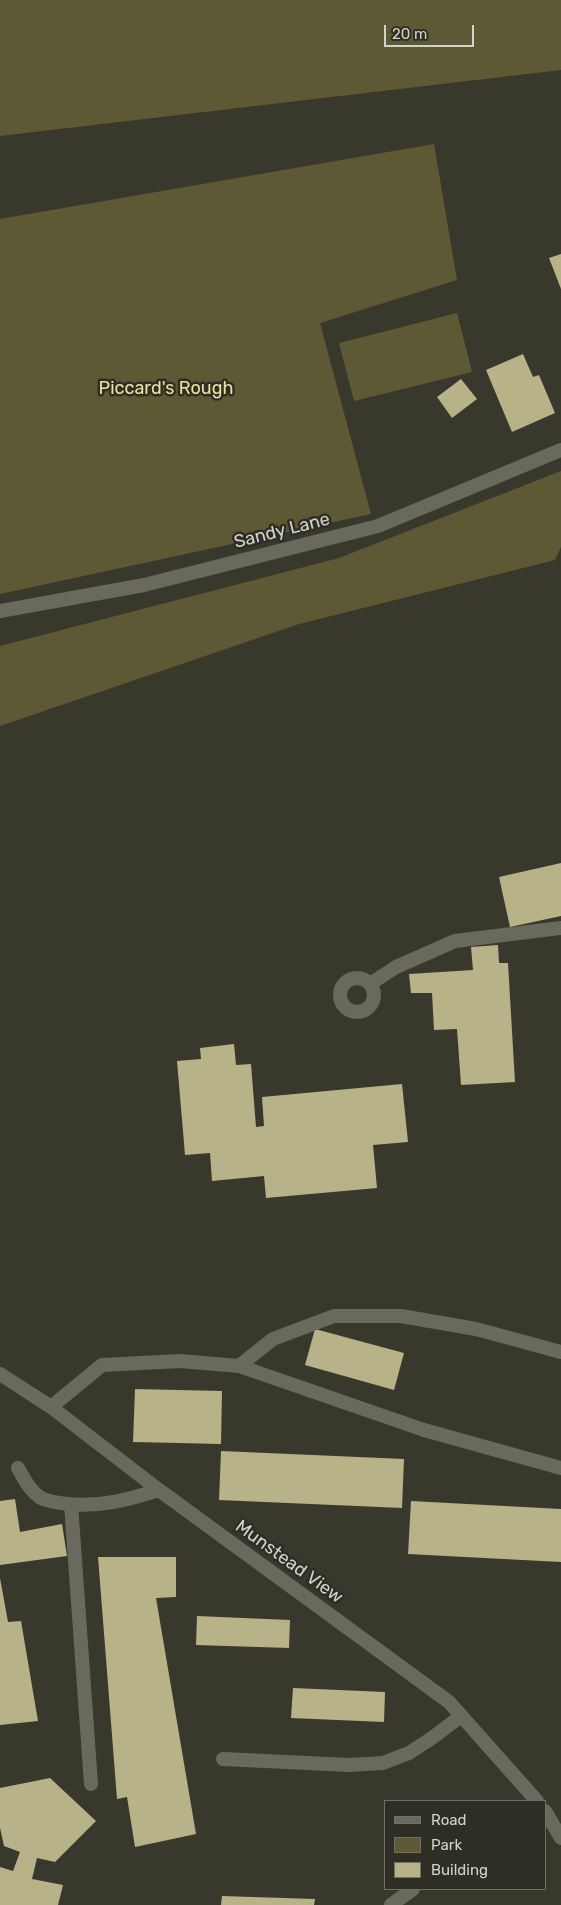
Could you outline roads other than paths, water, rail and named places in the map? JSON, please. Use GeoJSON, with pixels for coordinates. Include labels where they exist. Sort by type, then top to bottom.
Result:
{"type":"FeatureCollection","features":[{"type":"Feature","properties":{"kind":"street","name":"Sandy Lane"},"geometry":{"type":"LineString","coordinates":[[0,611],[144,585],[378,526],[561,450]]}},
{"type":"Feature","properties":{"kind":"street"},"geometry":{"type":"LineString","coordinates":[[370,984],[396,967],[455,941],[561,928]]}},
{"type":"Feature","properties":{"kind":"street"},"geometry":{"type":"LineString","coordinates":[[239,1366],[273,1340],[334,1316],[401,1316],[476,1329],[561,1352]]}},
{"type":"Feature","properties":{"kind":"street"},"geometry":{"type":"LineString","coordinates":[[51,1407],[102,1365],[180,1361],[239,1366],[424,1430],[561,1468]]}},
{"type":"Feature","properties":{"kind":"street","name":"Munstead View"},"geometry":{"type":"LineString","coordinates":[[0,1374],[51,1407],[159,1490],[449,1702],[535,1800]]}},
{"type":"Feature","properties":{"kind":"street"},"geometry":{"type":"LineString","coordinates":[[18,1468],[29,1487],[41,1498],[54,1503],[111,1504],[159,1490]]}},
{"type":"Feature","properties":{"kind":"street"},"geometry":{"type":"LineString","coordinates":[[71,1504],[91,1784]]}},
{"type":"Feature","properties":{"kind":"street"},"geometry":{"type":"LineString","coordinates":[[223,1759],[349,1765],[383,1763],[409,1753],[461,1716]]}},
{"type":"Feature","properties":{"kind":"street"},"geometry":{"type":"LineString","coordinates":[[546,1813],[561,1838]]}},
{"type":"Feature","properties":{"kind":"street"},"geometry":{"type":"LineString","coordinates":[[391,1905],[412,1890]]}},
{"type":"Feature","properties":{"kind":"park label","name":"Piccard's Rough"},"geometry":{"type":"Point","coordinates":[166,389]}}]}
